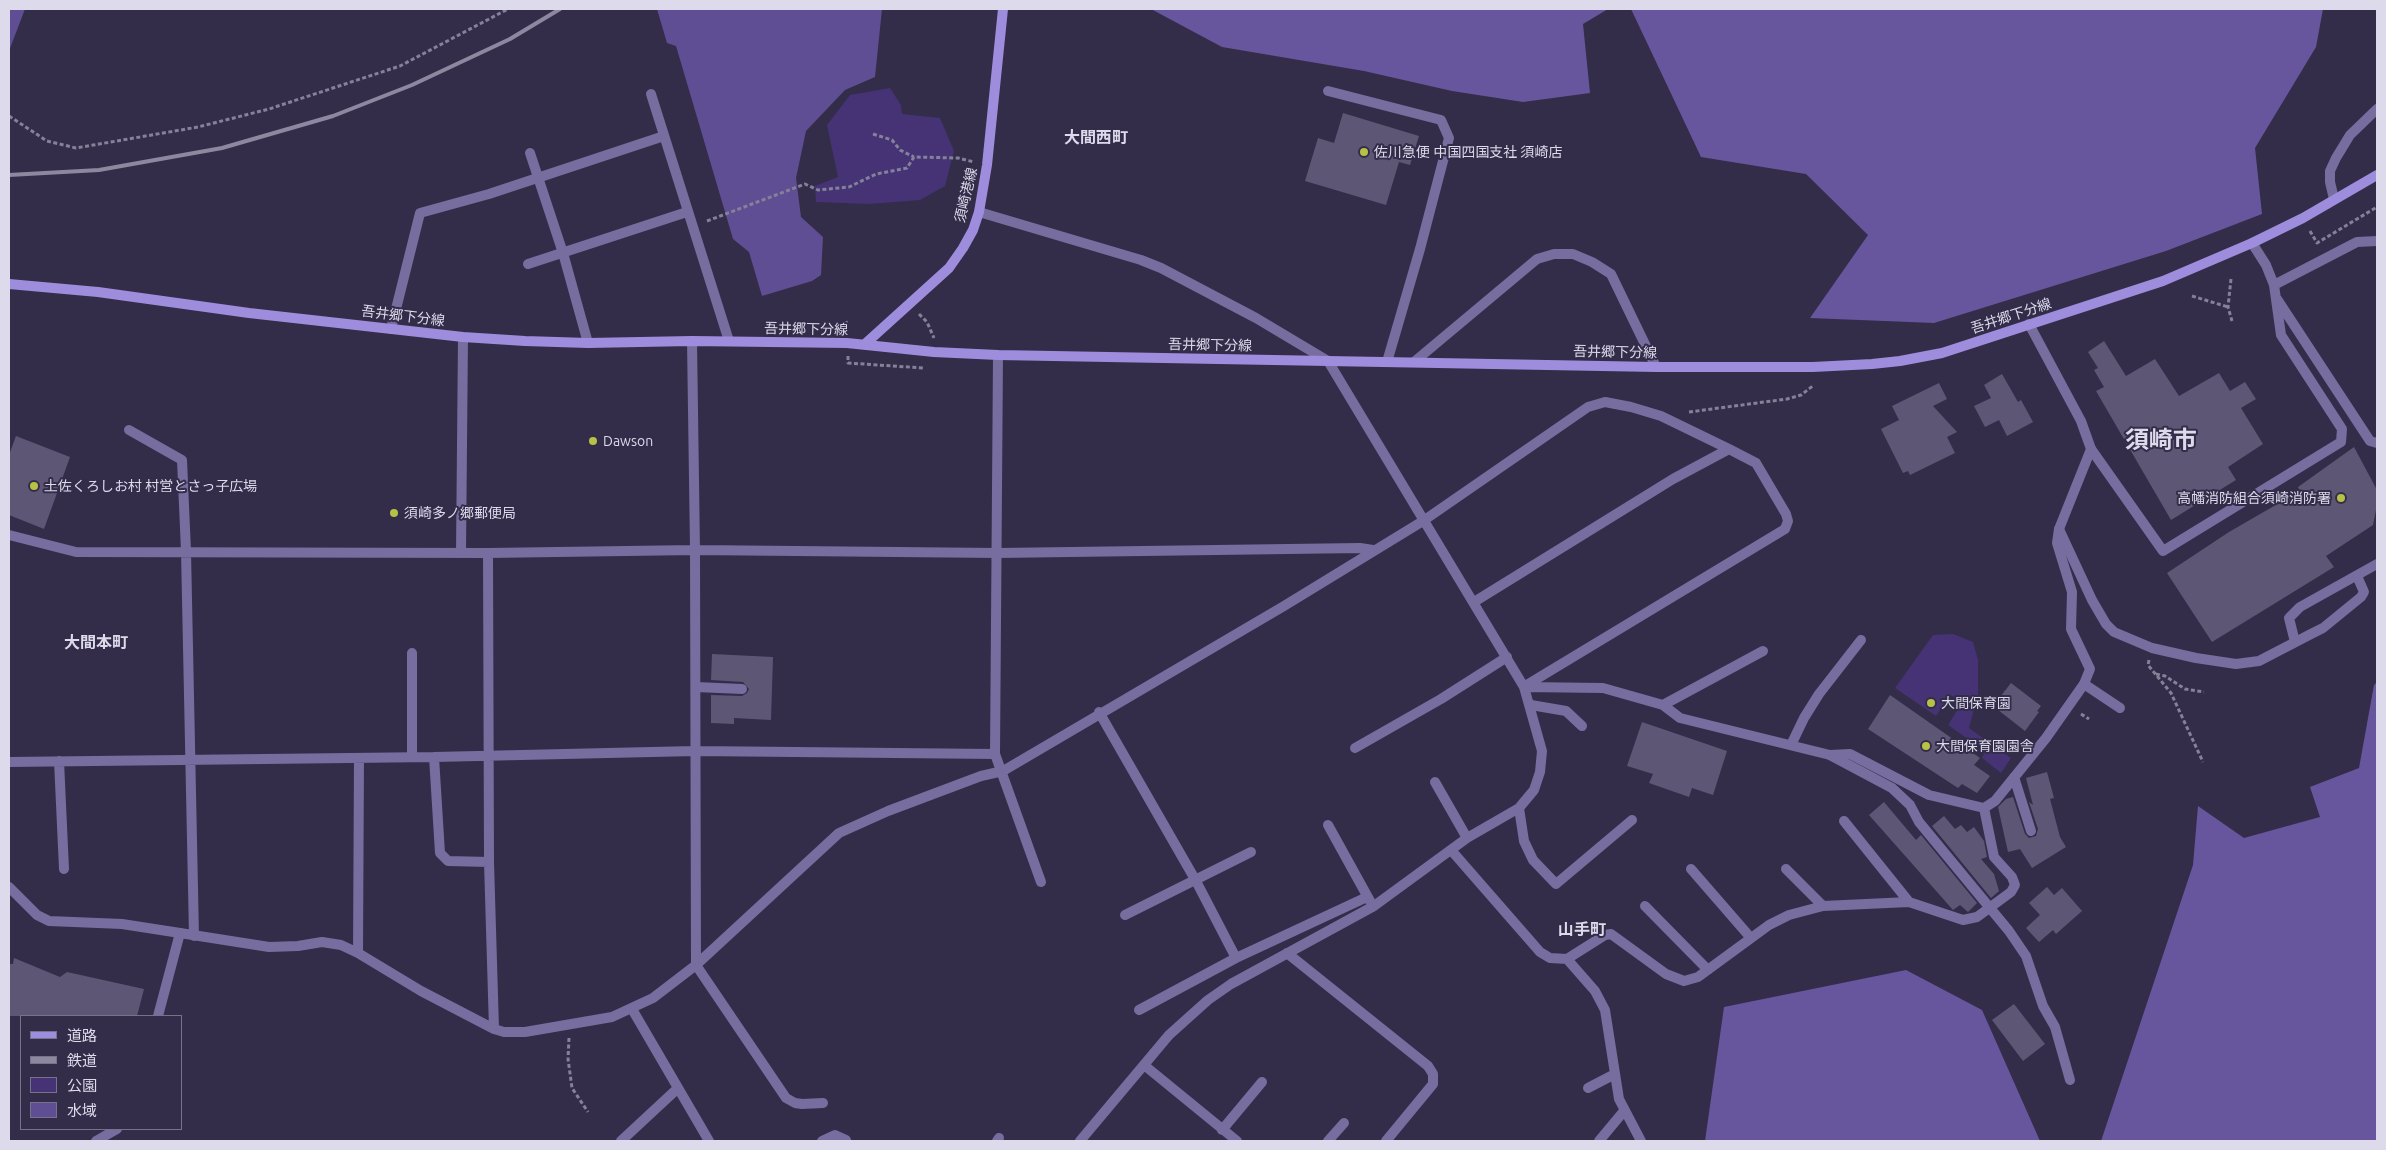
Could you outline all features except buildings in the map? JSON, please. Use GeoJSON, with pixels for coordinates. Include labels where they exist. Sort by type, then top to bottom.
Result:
{"type":"FeatureCollection","features":[{"type":"Feature","properties":{"kind":"main road","name":"須崎港線"},"geometry":{"type":"LineString","coordinates":[[865,344],[949,268],[964,248],[973,230],[979,212],[987,165],[1003,9]]}},
{"type":"Feature","properties":{"kind":"main road","name":"吾井郷下分線"},"geometry":{"type":"LineString","coordinates":[[9,284],[98,292],[464,337],[588,343],[729,341],[865,344],[934,352],[998,355],[1656,367],[1813,367],[1885,363],[1942,353],[2163,281],[2252,243],[2377,175]]}},
{"type":"Feature","properties":{"kind":"street"},"geometry":{"type":"LineString","coordinates":[[1328,91],[1441,120],[1449,138],[1420,249],[1387,362]]}},
{"type":"Feature","properties":{"kind":"street"},"geometry":{"type":"LineString","coordinates":[[651,94],[729,341]]}},
{"type":"Feature","properties":{"kind":"street"},"geometry":{"type":"LineString","coordinates":[[2334,199],[2330,182],[2330,171],[2336,158],[2350,135],[2377,109]]}},
{"type":"Feature","properties":{"kind":"street"},"geometry":{"type":"LineString","coordinates":[[390,329],[420,213],[489,194],[664,136]]}},
{"type":"Feature","properties":{"kind":"street"},"geometry":{"type":"LineString","coordinates":[[530,153],[563,253],[588,343]]}},
{"type":"Feature","properties":{"kind":"street"},"geometry":{"type":"LineString","coordinates":[[528,264],[687,212]]}},
{"type":"Feature","properties":{"kind":"street"},"geometry":{"type":"LineString","coordinates":[[979,212],[1141,260],[1161,268],[1256,318],[1328,361],[1524,687],[1531,705],[1542,752],[1534,790],[1519,808],[1467,838],[1374,906],[1208,1000],[1180,1023],[1080,1141]]}},
{"type":"Feature","properties":{"kind":"street"},"geometry":{"type":"LineString","coordinates":[[2274,285],[2357,242],[2377,241]]}},
{"type":"Feature","properties":{"kind":"street"},"geometry":{"type":"LineString","coordinates":[[2029,324],[2081,421],[2091,449],[2163,551],[2341,442],[2342,429],[2281,335],[2274,285],[2266,265],[2252,243]]}},
{"type":"Feature","properties":{"kind":"street"},"geometry":{"type":"LineString","coordinates":[[1414,362],[1537,259],[1554,254],[1573,254],[1592,262],[1611,274],[1656,367]]}},
{"type":"Feature","properties":{"kind":"street"},"geometry":{"type":"LineString","coordinates":[[2276,298],[2370,441],[2377,443]]}},
{"type":"Feature","properties":{"kind":"street"},"geometry":{"type":"LineString","coordinates":[[461,552],[464,337]]}},
{"type":"Feature","properties":{"kind":"street"},"geometry":{"type":"LineString","coordinates":[[692,341],[696,687],[696,965],[786,1098],[795,1103],[802,1104],[823,1103]]}},
{"type":"Feature","properties":{"kind":"street"},"geometry":{"type":"LineString","coordinates":[[998,355],[995,754],[1003,771],[1041,882]]}},
{"type":"Feature","properties":{"kind":"street"},"geometry":{"type":"LineString","coordinates":[[9,887],[37,915],[49,921],[122,924],[269,947],[298,946],[322,942],[341,945],[494,1029],[514,1033],[612,1017],[653,998],[696,965],[839,832],[981,776],[1003,771],[1099,712],[1284,606],[1423,521],[1588,407],[1605,402],[1661,416],[1756,463],[1786,514],[1788,521],[1785,529],[1524,687]]}},
{"type":"Feature","properties":{"kind":"street"},"geometry":{"type":"LineString","coordinates":[[129,430],[182,460],[186,552],[194,936]]}},
{"type":"Feature","properties":{"kind":"street"},"geometry":{"type":"LineString","coordinates":[[1474,602],[1673,479],[1729,449]]}},
{"type":"Feature","properties":{"kind":"street"},"geometry":{"type":"LineString","coordinates":[[1830,755],[1850,754],[1929,796],[1984,808],[1995,801],[2084,684],[2090,669],[2071,629],[2072,592],[2057,543],[2059,529],[2091,449]]}},
{"type":"Feature","properties":{"kind":"street"},"geometry":{"type":"LineString","coordinates":[[2059,529],[2106,624],[2114,632],[2152,648],[2196,658],[2236,664],[2259,661],[2322,628],[2361,597],[2364,592],[2357,576]]}},
{"type":"Feature","properties":{"kind":"street"},"geometry":{"type":"LineString","coordinates":[[9,535],[76,552],[488,553],[695,550],[998,553],[1360,548],[1373,550]]}},
{"type":"Feature","properties":{"kind":"street"},"geometry":{"type":"LineString","coordinates":[[488,553],[489,862],[494,1029]]}},
{"type":"Feature","properties":{"kind":"street"},"geometry":{"type":"LineString","coordinates":[[2295,642],[2289,618],[2300,607],[2377,564]]}},
{"type":"Feature","properties":{"kind":"street"},"geometry":{"type":"LineString","coordinates":[[1791,745],[1804,718],[1819,694],[1861,640]]}},
{"type":"Feature","properties":{"kind":"street"},"geometry":{"type":"LineString","coordinates":[[1663,705],[1762,651]]}},
{"type":"Feature","properties":{"kind":"street"},"geometry":{"type":"LineString","coordinates":[[412,653],[412,756]]}},
{"type":"Feature","properties":{"kind":"street"},"geometry":{"type":"LineString","coordinates":[[1356,748],[1442,699],[1507,658]]}},
{"type":"Feature","properties":{"kind":"street"},"geometry":{"type":"LineString","coordinates":[[2084,684],[2120,708]]}},
{"type":"Feature","properties":{"kind":"street"},"geometry":{"type":"LineString","coordinates":[[696,687],[742,689]]}},
{"type":"Feature","properties":{"kind":"street"},"geometry":{"type":"LineString","coordinates":[[1524,687],[1603,688],[1663,705],[1680,718],[1830,755],[1845,761],[1892,788],[1910,805],[1919,822],[2026,956],[2043,1006],[2061,1042],[2070,1080]]}},
{"type":"Feature","properties":{"kind":"street"},"geometry":{"type":"LineString","coordinates":[[1531,705],[1566,711],[1582,726]]}},
{"type":"Feature","properties":{"kind":"street"},"geometry":{"type":"LineString","coordinates":[[1099,712],[1196,881],[1236,958]]}},
{"type":"Feature","properties":{"kind":"street"},"geometry":{"type":"LineString","coordinates":[[9,762],[434,757],[695,751],[995,754]]}},
{"type":"Feature","properties":{"kind":"street"},"geometry":{"type":"LineString","coordinates":[[434,757],[440,853],[448,861],[489,862]]}},
{"type":"Feature","properties":{"kind":"street"},"geometry":{"type":"LineString","coordinates":[[358,953],[359,758]]}},
{"type":"Feature","properties":{"kind":"street"},"geometry":{"type":"LineString","coordinates":[[60,761],[64,869]]}},
{"type":"Feature","properties":{"kind":"street"},"geometry":{"type":"LineString","coordinates":[[2014,777],[2030,831]]}},
{"type":"Feature","properties":{"kind":"street"},"geometry":{"type":"LineString","coordinates":[[1435,782],[1467,838]]}},
{"type":"Feature","properties":{"kind":"street"},"geometry":{"type":"LineString","coordinates":[[1519,808],[1524,841],[1533,860],[1556,884],[1632,820]]}},
{"type":"Feature","properties":{"kind":"street"},"geometry":{"type":"LineString","coordinates":[[1451,850],[1540,952],[1550,958],[1567,959],[1605,935],[1611,934],[1678,980],[1692,980],[1750,937],[1789,915],[1823,906],[1909,902],[1963,920],[1977,916],[1989,909],[2011,892],[2015,885],[2012,877],[1994,857],[1984,808]]}},
{"type":"Feature","properties":{"kind":"street"},"geometry":{"type":"LineString","coordinates":[[1844,821],[1909,902]]}},
{"type":"Feature","properties":{"kind":"street"},"geometry":{"type":"LineString","coordinates":[[1328,825],[1366,897],[1374,906]]}},
{"type":"Feature","properties":{"kind":"street"},"geometry":{"type":"LineString","coordinates":[[1125,915],[1251,852]]}},
{"type":"Feature","properties":{"kind":"street"},"geometry":{"type":"LineString","coordinates":[[1691,869],[1750,937]]}},
{"type":"Feature","properties":{"kind":"street"},"geometry":{"type":"LineString","coordinates":[[1786,869],[1823,906]]}},
{"type":"Feature","properties":{"kind":"street"},"geometry":{"type":"LineString","coordinates":[[1139,1010],[1236,958],[1366,897]]}},
{"type":"Feature","properties":{"kind":"street"},"geometry":{"type":"LineString","coordinates":[[1646,906],[1708,970]]}},
{"type":"Feature","properties":{"kind":"street"},"geometry":{"type":"LineString","coordinates":[[158,1015],[180,933]]}},
{"type":"Feature","properties":{"kind":"street"},"geometry":{"type":"LineString","coordinates":[[1288,953],[1428,1066],[1433,1074],[1433,1084],[1386,1141]]}},
{"type":"Feature","properties":{"kind":"street"},"geometry":{"type":"LineString","coordinates":[[1567,959],[1595,991],[1604,1010],[1619,1099],[1641,1141]]}},
{"type":"Feature","properties":{"kind":"street"},"geometry":{"type":"LineString","coordinates":[[632,1009],[677,1089],[710,1141]]}},
{"type":"Feature","properties":{"kind":"street"},"geometry":{"type":"LineString","coordinates":[[1144,1065],[1237,1141]]}},
{"type":"Feature","properties":{"kind":"street"},"geometry":{"type":"LineString","coordinates":[[1588,1088],[1614,1074]]}},
{"type":"Feature","properties":{"kind":"street"},"geometry":{"type":"LineString","coordinates":[[1222,1130],[1262,1082]]}},
{"type":"Feature","properties":{"kind":"street"},"geometry":{"type":"LineString","coordinates":[[627,1140],[677,1089]]}},
{"type":"Feature","properties":{"kind":"street"},"geometry":{"type":"LineString","coordinates":[[1599,1141],[1624,1111]]}},
{"type":"Feature","properties":{"kind":"street"},"geometry":{"type":"LineString","coordinates":[[1328,1141],[1344,1123]]}},
{"type":"Feature","properties":{"kind":"street"},"geometry":{"type":"LineString","coordinates":[[96,1141],[115,1130]]}},
{"type":"Feature","properties":{"kind":"street"},"geometry":{"type":"LineString","coordinates":[[822,1141],[835,1135],[846,1140]]}},
{"type":"Feature","properties":{"kind":"path"},"geometry":{"type":"LineString","coordinates":[[9,116],[47,141],[76,148],[198,127],[269,109],[400,66],[508,9]]}},
{"type":"Feature","properties":{"kind":"path"},"geometry":{"type":"LineString","coordinates":[[873,134],[892,140],[900,150],[914,157],[958,158],[987,165]]}},
{"type":"Feature","properties":{"kind":"path"},"geometry":{"type":"LineString","coordinates":[[700,223],[805,184],[818,190],[849,187],[876,174],[907,168],[914,157]]}},
{"type":"Feature","properties":{"kind":"path"},"geometry":{"type":"LineString","coordinates":[[2310,231],[2317,243],[2377,206]]}},
{"type":"Feature","properties":{"kind":"path"},"geometry":{"type":"LineString","coordinates":[[2231,279],[2228,307],[2232,321]]}},
{"type":"Feature","properties":{"kind":"path"},"geometry":{"type":"LineString","coordinates":[[2192,296],[2228,307]]}},
{"type":"Feature","properties":{"kind":"path"},"geometry":{"type":"LineString","coordinates":[[917,312],[927,322],[934,338]]}},
{"type":"Feature","properties":{"kind":"path"},"geometry":{"type":"LineString","coordinates":[[848,362],[925,368]]}},
{"type":"Feature","properties":{"kind":"path"},"geometry":{"type":"LineString","coordinates":[[1661,416],[1787,399],[1801,395],[1814,384]]}},
{"type":"Feature","properties":{"kind":"path"},"geometry":{"type":"LineString","coordinates":[[2152,648],[2148,665],[2171,694],[2203,762]]}},
{"type":"Feature","properties":{"kind":"path"},"geometry":{"type":"LineString","coordinates":[[2156,674],[2165,676],[2185,688],[2204,692]]}},
{"type":"Feature","properties":{"kind":"path"},"geometry":{"type":"LineString","coordinates":[[570,1025],[568,1059],[572,1088],[588,1112]]}},
{"type":"Feature","properties":{"kind":"green space"},"geometry":{"type":"Polygon","coordinates":[[[890,88],[901,105],[902,114],[940,118],[954,151],[945,186],[920,200],[869,204],[816,202],[815,186],[838,177],[827,125],[850,95],[890,88]]]}},
{"type":"Feature","properties":{"kind":"green space"},"geometry":{"type":"Polygon","coordinates":[[[1953,634],[1973,642],[1978,660],[1978,694],[1969,728],[2011,758],[2001,773],[1982,758],[1985,751],[1948,725],[1963,701],[1950,695],[1936,716],[1895,688],[1933,635],[1953,634]]]}},
{"type":"Feature","properties":{"kind":"shaded area"},"geometry":{"type":"Polygon","coordinates":[[[1151,9],[1608,9],[1583,24],[1590,93],[1523,102],[1452,91],[1364,71],[1222,47],[1151,9]]]}},
{"type":"Feature","properties":{"kind":"shaded area"},"geometry":{"type":"Polygon","coordinates":[[[1631,9],[2323,9],[2316,47],[2255,148],[2262,214],[2166,251],[1934,323],[1810,318],[1868,235],[1806,174],[1701,157],[1631,9]]]}},
{"type":"Feature","properties":{"kind":"shaded area"},"geometry":{"type":"Polygon","coordinates":[[[2377,682],[2377,1141],[2101,1141],[2193,865],[2198,806],[2244,838],[2320,817],[2310,787],[2359,768],[2374,685],[2377,682]]]}},
{"type":"Feature","properties":{"kind":"shaded area"},"geometry":{"type":"Polygon","coordinates":[[[1906,970],[1982,1010],[2040,1141],[1705,1141],[1724,1007],[1906,970]]]}},
{"type":"Feature","properties":{"kind":"water"},"geometry":{"type":"Polygon","coordinates":[[[9,9],[25,9],[9,51],[9,9]]]}},
{"type":"Feature","properties":{"kind":"water"},"geometry":{"type":"Polygon","coordinates":[[[657,9],[882,9],[875,77],[845,90],[806,131],[796,178],[801,217],[823,237],[821,275],[812,281],[762,296],[749,252],[733,239],[676,46],[667,43],[657,9]]]}},
{"type":"Feature","properties":{"kind":"railway"},"geometry":{"type":"LineString","coordinates":[[9,175],[99,170],[222,148],[333,116],[412,85],[510,39],[560,9]]}},
{"type":"Feature","properties":{"kind":"place","name":"佐川急便 中国四国支社 須崎店"},"geometry":{"type":"Point","coordinates":[1364,152]}},
{"type":"Feature","properties":{"kind":"place","name":"Dawson"},"geometry":{"type":"Point","coordinates":[593,441]}},
{"type":"Feature","properties":{"kind":"place","name":"土佐くろしお村 村営とさっ子広場"},"geometry":{"type":"Point","coordinates":[34,486]}},
{"type":"Feature","properties":{"kind":"place","name":"高幡消防組合須崎消防署"},"geometry":{"type":"Point","coordinates":[2341,498]}},
{"type":"Feature","properties":{"kind":"place","name":"須崎多ノ郷郵便局"},"geometry":{"type":"Point","coordinates":[394,513]}},
{"type":"Feature","properties":{"kind":"place","name":"大間保育園"},"geometry":{"type":"Point","coordinates":[1931,703]}},
{"type":"Feature","properties":{"kind":"place","name":"大間保育園園舎"},"geometry":{"type":"Point","coordinates":[1926,746]}},
{"type":"Feature","properties":{"kind":"district","name":"大間西町"},"geometry":{"type":"Point","coordinates":[1096,138]}},
{"type":"Feature","properties":{"kind":"district","name":"須崎市"},"geometry":{"type":"Point","coordinates":[2161,440]}},
{"type":"Feature","properties":{"kind":"district","name":"大間本町"},"geometry":{"type":"Point","coordinates":[96,643]}},
{"type":"Feature","properties":{"kind":"district","name":"山手町"},"geometry":{"type":"Point","coordinates":[1582,930]}}]}
